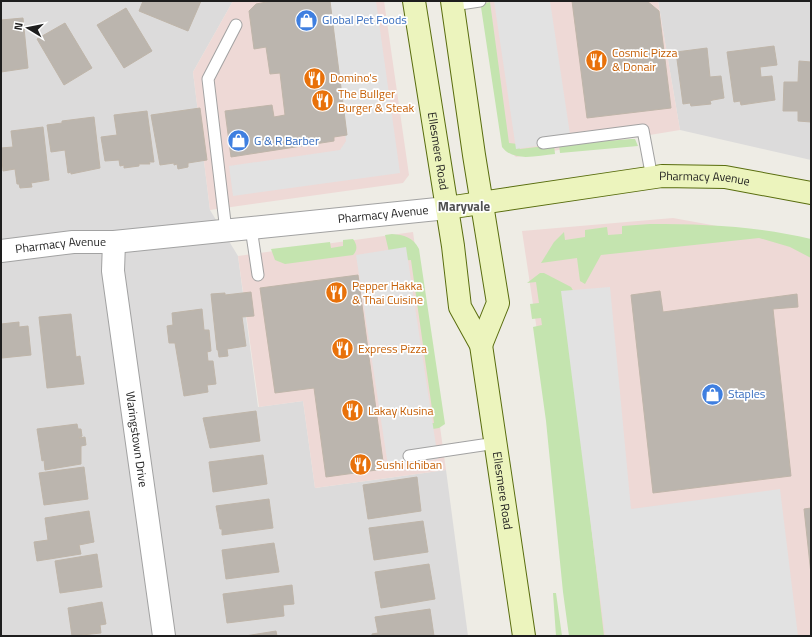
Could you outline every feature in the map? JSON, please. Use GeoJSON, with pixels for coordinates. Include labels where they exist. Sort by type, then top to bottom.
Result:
{"type":"FeatureCollection","features":[{"type":"Feature","properties":{"kind":"main road","name":"Ellesmere Road"},"geometry":{"type":"LineString","coordinates":[[414,1],[448,208],[460,307],[481,345],[524,636]]}},
{"type":"Feature","properties":{"kind":"main road"},"geometry":{"type":"LineString","coordinates":[[452,3],[498,303],[481,345]]}},
{"type":"Feature","properties":{"kind":"main road","name":"Pharmacy Avenue"},"geometry":{"type":"LineString","coordinates":[[448,208],[662,176],[726,177],[811,193]]}},
{"type":"Feature","properties":{"kind":"street","name":"Pharmacy Avenue"},"geometry":{"type":"LineString","coordinates":[[1,251],[73,242],[114,242],[448,208]]}},
{"type":"Feature","properties":{"kind":"street","name":"Waringstown Drive"},"geometry":{"type":"LineString","coordinates":[[114,242],[113,271],[164,636]]}},
{"type":"Feature","properties":{"kind":"lane"},"geometry":{"type":"LineString","coordinates":[[452,3],[480,1]]}},
{"type":"Feature","properties":{"kind":"lane"},"geometry":{"type":"LineString","coordinates":[[226,231],[208,79],[236,25]]}},
{"type":"Feature","properties":{"kind":"lane"},"geometry":{"type":"LineString","coordinates":[[543,143],[642,130],[652,178]]}},
{"type":"Feature","properties":{"kind":"lane"},"geometry":{"type":"LineString","coordinates":[[251,228],[258,275]]}},
{"type":"Feature","properties":{"kind":"lane"},"geometry":{"type":"LineString","coordinates":[[409,456],[496,443]]}},
{"type":"Feature","properties":{"kind":"shaded area"},"geometry":{"type":"Polygon","coordinates":[[[1,1],[233,1],[193,72],[210,210],[238,256],[258,407],[303,401],[315,488],[446,470],[468,636],[1,636],[1,1]]]}},
{"type":"Feature","properties":{"kind":"shaded area"},"geometry":{"type":"Polygon","coordinates":[[[233,1],[384,1],[409,175],[403,183],[210,210],[193,72],[233,1]]]}},
{"type":"Feature","properties":{"kind":"shaded area"},"geometry":{"type":"Polygon","coordinates":[[[327,1],[376,1],[400,173],[233,196],[229,166],[340,150],[346,141],[327,1]]]}},
{"type":"Feature","properties":{"kind":"shaded area"},"geometry":{"type":"Polygon","coordinates":[[[484,1],[658,1],[680,130],[516,157],[503,145],[484,1]]]}},
{"type":"Feature","properties":{"kind":"shaded area"},"geometry":{"type":"Polygon","coordinates":[[[494,1],[550,1],[571,141],[516,149],[494,1]]]}},
{"type":"Feature","properties":{"kind":"shaded area"},"geometry":{"type":"Polygon","coordinates":[[[658,1],[811,1],[811,160],[680,130],[658,1]]]}},
{"type":"Feature","properties":{"kind":"shaded area"},"geometry":{"type":"Polygon","coordinates":[[[673,218],[811,243],[811,636],[583,636],[522,231],[673,218]]]}},
{"type":"Feature","properties":{"kind":"shaded area"},"geometry":{"type":"Polygon","coordinates":[[[413,232],[446,470],[315,488],[303,401],[259,407],[238,256],[413,232]]]}},
{"type":"Feature","properties":{"kind":"shaded area"},"geometry":{"type":"Polygon","coordinates":[[[406,247],[438,459],[388,466],[356,255],[406,247]]]}},
{"type":"Feature","properties":{"kind":"shaded area"},"geometry":{"type":"Polygon","coordinates":[[[610,287],[631,509],[780,489],[798,636],[605,636],[561,291],[610,287]]]}},
{"type":"Feature","properties":{"kind":"green space"},"geometry":{"type":"Polygon","coordinates":[[[490,2],[509,143],[518,144],[520,149],[554,145],[555,154],[520,157],[507,152],[502,147],[481,7],[485,3],[490,2]]]}},
{"type":"Feature","properties":{"kind":"green space"},"geometry":{"type":"Polygon","coordinates":[[[635,139],[638,146],[560,153],[559,145],[635,139]]]}},
{"type":"Feature","properties":{"kind":"green space"},"geometry":{"type":"Polygon","coordinates":[[[650,224],[731,227],[771,231],[811,239],[811,258],[790,247],[759,238],[601,255],[585,284],[580,281],[577,258],[541,263],[554,242],[564,232],[565,240],[585,237],[585,230],[607,227],[608,235],[622,234],[622,226],[650,224]]]}},
{"type":"Feature","properties":{"kind":"green space"},"geometry":{"type":"Polygon","coordinates":[[[392,234],[408,237],[417,245],[419,249],[445,424],[439,428],[426,430],[420,424],[434,423],[411,260],[398,261],[389,252],[385,235],[392,234]]]}},
{"type":"Feature","properties":{"kind":"green space"},"geometry":{"type":"Polygon","coordinates":[[[353,239],[356,251],[353,255],[285,264],[275,260],[271,249],[330,242],[331,248],[343,246],[343,240],[353,239]]]}},
{"type":"Feature","properties":{"kind":"green space"},"geometry":{"type":"Polygon","coordinates":[[[540,273],[544,273],[571,287],[574,292],[564,293],[604,636],[569,636],[563,592],[546,421],[533,327],[542,325],[541,318],[532,319],[530,304],[539,303],[536,282],[527,283],[540,273]]]}},
{"type":"Feature","properties":{"kind":"green space"},"geometry":{"type":"Polygon","coordinates":[[[553,593],[556,593],[562,636],[556,636],[553,593]]]}},
{"type":"Feature","properties":{"kind":"building"},"geometry":{"type":"Polygon","coordinates":[[[143,1],[201,1],[188,31],[139,11],[143,1]]]}},
{"type":"Feature","properties":{"kind":"building"},"geometry":{"type":"Polygon","coordinates":[[[272,1],[330,1],[347,135],[334,137],[334,141],[231,157],[225,111],[272,105],[274,117],[285,115],[280,73],[270,74],[266,47],[254,49],[249,11],[256,4],[272,1]]]}},
{"type":"Feature","properties":{"kind":"building"},"geometry":{"type":"Polygon","coordinates":[[[572,1],[647,1],[659,11],[671,108],[587,118],[572,1]]]}},
{"type":"Feature","properties":{"kind":"building"},"geometry":{"type":"Polygon","coordinates":[[[126,8],[152,51],[124,68],[97,25],[126,8]]]}},
{"type":"Feature","properties":{"kind":"building"},"geometry":{"type":"Polygon","coordinates":[[[23,18],[28,68],[1,72],[1,20],[23,18]]]}},
{"type":"Feature","properties":{"kind":"building"},"geometry":{"type":"Polygon","coordinates":[[[65,23],[92,68],[64,85],[37,39],[65,23]]]}},
{"type":"Feature","properties":{"kind":"building"},"geometry":{"type":"Polygon","coordinates":[[[774,46],[777,65],[760,67],[761,77],[772,76],[775,100],[741,105],[740,101],[734,102],[727,52],[774,46]]]}},
{"type":"Feature","properties":{"kind":"building"},"geometry":{"type":"Polygon","coordinates":[[[707,48],[710,77],[721,76],[724,98],[710,101],[711,104],[691,106],[690,103],[683,104],[676,52],[707,48]]]}},
{"type":"Feature","properties":{"kind":"building"},"geometry":{"type":"Polygon","coordinates":[[[799,61],[811,62],[811,122],[798,121],[798,111],[783,111],[784,82],[798,82],[799,61]]]}},
{"type":"Feature","properties":{"kind":"building"},"geometry":{"type":"Polygon","coordinates":[[[200,108],[207,160],[188,163],[188,167],[178,169],[177,164],[174,165],[174,163],[160,165],[151,115],[200,108]]]}},
{"type":"Feature","properties":{"kind":"building"},"geometry":{"type":"Polygon","coordinates":[[[147,111],[154,162],[124,168],[124,165],[120,166],[119,160],[105,161],[101,137],[117,135],[114,115],[147,111]]]}},
{"type":"Feature","properties":{"kind":"building"},"geometry":{"type":"Polygon","coordinates":[[[94,117],[100,168],[71,174],[71,172],[68,173],[65,150],[51,152],[47,125],[62,123],[62,121],[94,117]]]}},
{"type":"Feature","properties":{"kind":"building"},"geometry":{"type":"Polygon","coordinates":[[[43,127],[49,180],[31,183],[32,187],[20,188],[19,184],[17,184],[15,169],[3,171],[1,148],[13,147],[11,131],[43,127]]]}},
{"type":"Feature","properties":{"kind":"building"},"geometry":{"type":"Polygon","coordinates":[[[358,275],[384,469],[326,477],[314,388],[275,393],[260,288],[358,275]]]}},
{"type":"Feature","properties":{"kind":"building","name":"Staples"},"geometry":{"type":"Polygon","coordinates":[[[660,291],[663,312],[797,294],[798,307],[773,309],[791,476],[653,493],[631,295],[660,291]]]}},
{"type":"Feature","properties":{"kind":"building"},"geometry":{"type":"Polygon","coordinates":[[[251,292],[254,316],[242,317],[246,346],[227,349],[228,356],[219,357],[211,294],[225,293],[225,295],[251,292]]]}},
{"type":"Feature","properties":{"kind":"building"},"geometry":{"type":"Polygon","coordinates":[[[202,309],[204,330],[209,330],[211,351],[207,352],[208,361],[213,361],[216,384],[207,385],[208,392],[184,396],[175,343],[169,343],[167,326],[173,325],[172,313],[202,309]]]}},
{"type":"Feature","properties":{"kind":"building"},"geometry":{"type":"Polygon","coordinates":[[[71,314],[76,357],[80,356],[84,384],[47,388],[39,317],[71,314]]]}},
{"type":"Feature","properties":{"kind":"building"},"geometry":{"type":"Polygon","coordinates":[[[19,322],[19,327],[28,326],[31,355],[2,358],[1,324],[19,322]]]}},
{"type":"Feature","properties":{"kind":"building"},"geometry":{"type":"Polygon","coordinates":[[[256,411],[260,441],[210,448],[203,418],[256,411]]]}},
{"type":"Feature","properties":{"kind":"building"},"geometry":{"type":"Polygon","coordinates":[[[77,424],[78,429],[81,429],[82,436],[79,438],[85,437],[86,445],[81,446],[81,464],[45,470],[44,460],[42,461],[37,429],[77,424]]]}},
{"type":"Feature","properties":{"kind":"building"},"geometry":{"type":"Polygon","coordinates":[[[263,455],[267,484],[213,492],[209,462],[263,455]]]}},
{"type":"Feature","properties":{"kind":"building"},"geometry":{"type":"Polygon","coordinates":[[[84,467],[88,499],[44,505],[39,473],[84,467]]]}},
{"type":"Feature","properties":{"kind":"building"},"geometry":{"type":"Polygon","coordinates":[[[417,477],[421,511],[368,519],[363,485],[417,477]]]}},
{"type":"Feature","properties":{"kind":"building"},"geometry":{"type":"Polygon","coordinates":[[[269,499],[273,528],[222,535],[222,529],[220,529],[216,506],[269,499]]]}},
{"type":"Feature","properties":{"kind":"building"},"geometry":{"type":"Polygon","coordinates":[[[811,508],[811,574],[804,509],[811,508]]]}},
{"type":"Feature","properties":{"kind":"building"},"geometry":{"type":"Polygon","coordinates":[[[89,511],[94,542],[79,545],[81,554],[37,561],[34,542],[48,540],[45,518],[89,511]]]}},
{"type":"Feature","properties":{"kind":"building"},"geometry":{"type":"Polygon","coordinates":[[[423,521],[428,552],[374,560],[369,528],[423,521]]]}},
{"type":"Feature","properties":{"kind":"building"},"geometry":{"type":"Polygon","coordinates":[[[274,543],[279,572],[226,579],[222,550],[274,543]]]}},
{"type":"Feature","properties":{"kind":"building"},"geometry":{"type":"Polygon","coordinates":[[[97,554],[102,587],[60,593],[55,561],[97,554]]]}},
{"type":"Feature","properties":{"kind":"building"},"geometry":{"type":"Polygon","coordinates":[[[429,564],[435,599],[381,608],[375,572],[429,564]]]}},
{"type":"Feature","properties":{"kind":"building"},"geometry":{"type":"Polygon","coordinates":[[[292,585],[294,604],[283,605],[284,616],[227,623],[223,594],[292,585]]]}},
{"type":"Feature","properties":{"kind":"building"},"geometry":{"type":"Polygon","coordinates":[[[102,602],[106,624],[100,625],[101,633],[72,636],[68,608],[102,602]]]}},
{"type":"Feature","properties":{"kind":"building"},"geometry":{"type":"Polygon","coordinates":[[[430,609],[434,636],[372,636],[372,634],[378,633],[375,617],[430,609]]]}},
{"type":"Feature","properties":{"kind":"building"},"geometry":{"type":"Polygon","coordinates":[[[276,631],[277,636],[245,636],[276,631]]]}},
{"type":"Feature","properties":{"kind":"place","name":"Global Pet Foods"},"geometry":{"type":"Point","coordinates":[307,20]}},
{"type":"Feature","properties":{"kind":"place","name":"Cosmic Pizza & Donair"},"geometry":{"type":"Point","coordinates":[597,60]}},
{"type":"Feature","properties":{"kind":"place","name":"Domino's"},"geometry":{"type":"Point","coordinates":[315,78]}},
{"type":"Feature","properties":{"kind":"place","name":"The Bullger Burger & Steak"},"geometry":{"type":"Point","coordinates":[322,101]}},
{"type":"Feature","properties":{"kind":"place","name":"G & R Barber"},"geometry":{"type":"Point","coordinates":[238,141]}},
{"type":"Feature","properties":{"kind":"place","name":"Pepper Hakka & Thai Cuisine"},"geometry":{"type":"Point","coordinates":[337,293]}},
{"type":"Feature","properties":{"kind":"place","name":"Express Pizza"},"geometry":{"type":"Point","coordinates":[343,349]}},
{"type":"Feature","properties":{"kind":"place","name":"Staples"},"geometry":{"type":"Point","coordinates":[712,394]}},
{"type":"Feature","properties":{"kind":"place","name":"Lakay Kusina"},"geometry":{"type":"Point","coordinates":[352,411]}},
{"type":"Feature","properties":{"kind":"place","name":"Sushi Ichiban"},"geometry":{"type":"Point","coordinates":[360,465]}},
{"type":"Feature","properties":{"kind":"district","name":"Maryvale"},"geometry":{"type":"Point","coordinates":[464,206]}}]}
